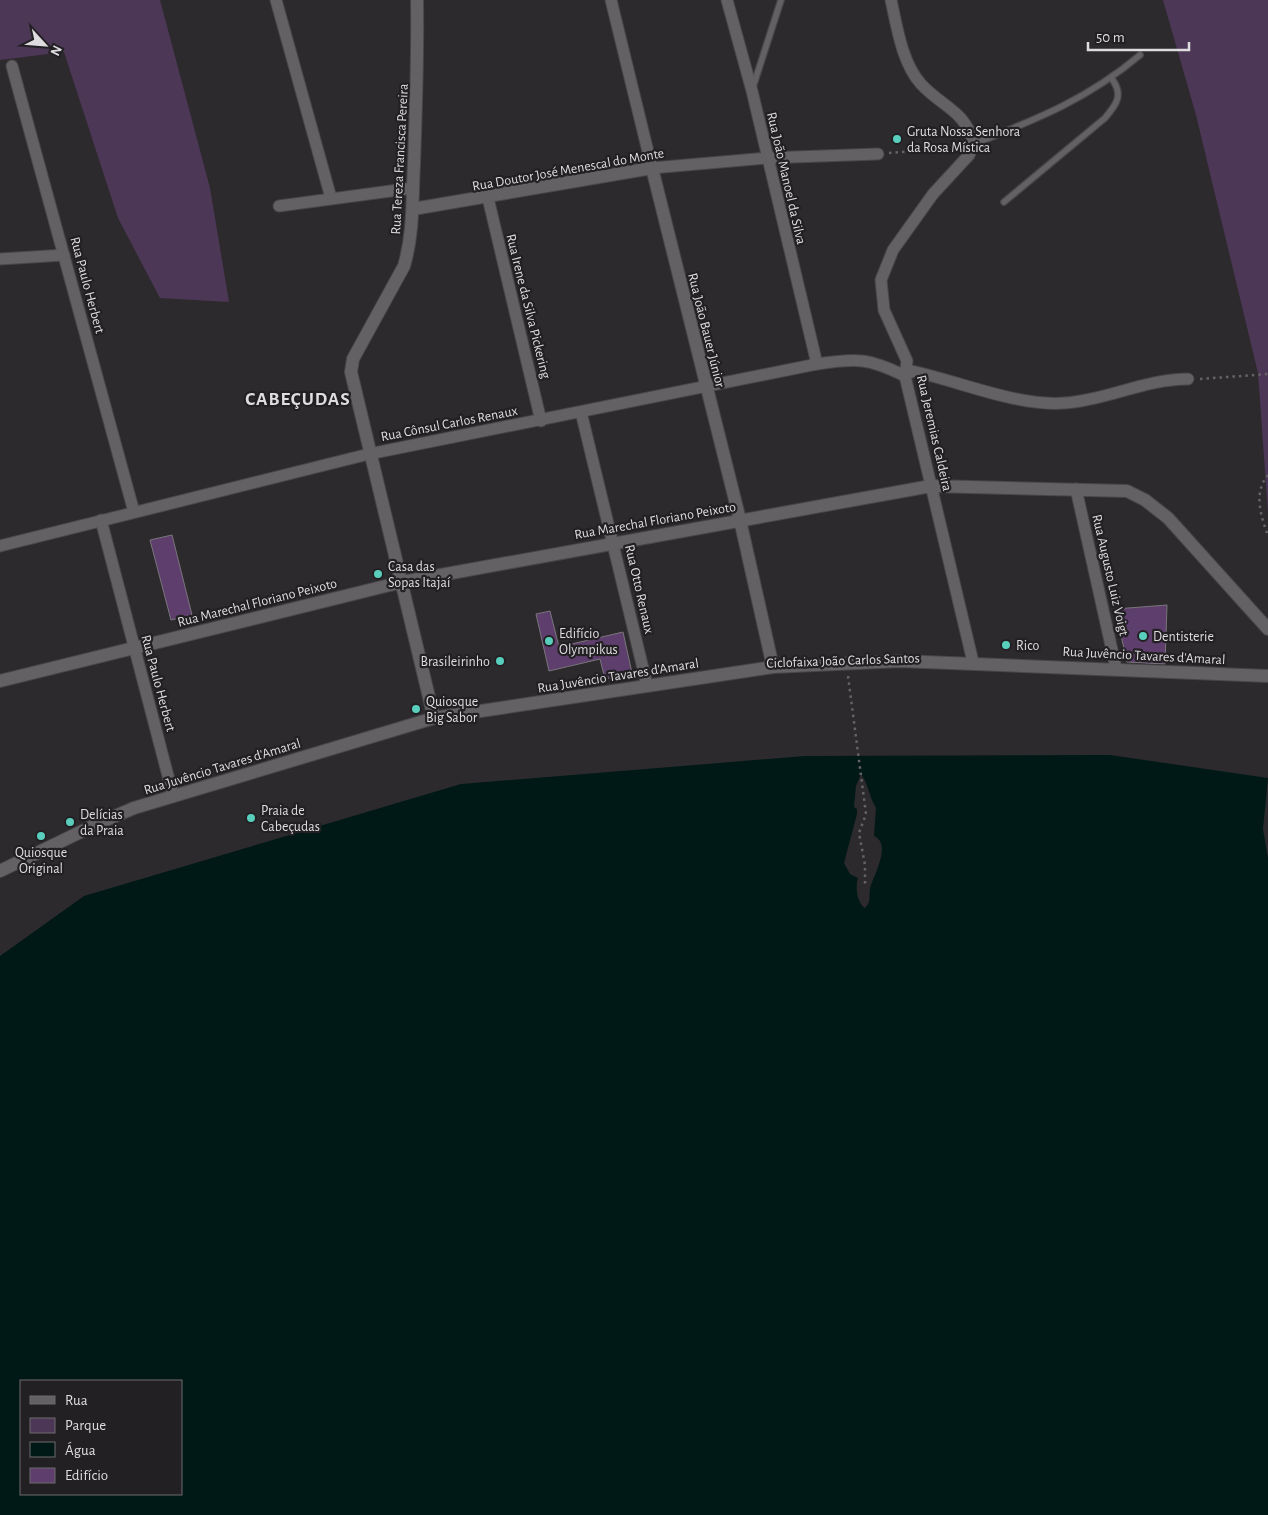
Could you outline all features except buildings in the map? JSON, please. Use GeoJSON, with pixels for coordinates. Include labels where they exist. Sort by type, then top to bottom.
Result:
{"type":"FeatureCollection","features":[{"type":"Feature","properties":{"kind":"street"},"geometry":{"type":"LineString","coordinates":[[276,0],[331,198]]}},
{"type":"Feature","properties":{"kind":"street","name":"Rua Tereza Francisca Pereira"},"geometry":{"type":"LineString","coordinates":[[417,0],[418,54],[413,188],[414,209],[409,250],[404,266],[354,359],[351,372],[369,454],[434,718]]}},
{"type":"Feature","properties":{"kind":"street","name":"Rua João Bauer Júnior"},"geometry":{"type":"LineString","coordinates":[[611,0],[705,387],[740,520],[773,667]]}},
{"type":"Feature","properties":{"kind":"street","name":"Rua João Manoel da Silva"},"geometry":{"type":"LineString","coordinates":[[727,0],[752,91],[766,158],[817,364]]}},
{"type":"Feature","properties":{"kind":"street"},"geometry":{"type":"LineString","coordinates":[[890,0],[907,61],[920,83],[952,108],[968,126],[974,144]]}},
{"type":"Feature","properties":{"kind":"street","name":"Rua Paulo Herbert"},"geometry":{"type":"LineString","coordinates":[[12,66],[134,512]]}},
{"type":"Feature","properties":{"kind":"street","name":"Rua Jeremias Caldeira"},"geometry":{"type":"LineString","coordinates":[[973,662],[906,376],[907,361],[884,310],[881,280],[894,250],[933,194],[969,155],[974,144]]}},
{"type":"Feature","properties":{"kind":"street","name":"Rua Doutor José Menescal do Monte"},"geometry":{"type":"LineString","coordinates":[[414,209],[488,198],[652,168],[766,158],[878,154]]}},
{"type":"Feature","properties":{"kind":"street"},"geometry":{"type":"LineString","coordinates":[[279,206],[413,188]]}},
{"type":"Feature","properties":{"kind":"street","name":"Rua Irene da Silva Pickering"},"geometry":{"type":"LineString","coordinates":[[488,198],[541,421]]}},
{"type":"Feature","properties":{"kind":"street"},"geometry":{"type":"LineString","coordinates":[[0,259],[64,255]]}},
{"type":"Feature","properties":{"kind":"street","name":"Rua Cônsul Carlos Renaux"},"geometry":{"type":"LineString","coordinates":[[0,546],[369,454],[541,421],[817,364],[862,360],[878,363],[906,376]]}},
{"type":"Feature","properties":{"kind":"street"},"geometry":{"type":"LineString","coordinates":[[906,376],[912,371],[1019,398],[1048,403],[1085,400],[1159,380],[1188,378]]}},
{"type":"Feature","properties":{"kind":"street","name":"Rua Otto Renaux"},"geometry":{"type":"LineString","coordinates":[[581,412],[647,685]]}},
{"type":"Feature","properties":{"kind":"street","name":"Rua Marechal Floriano Peixoto"},"geometry":{"type":"LineString","coordinates":[[0,681],[402,582],[931,486],[1127,491],[1157,508],[1168,518],[1268,629]]}},
{"type":"Feature","properties":{"kind":"street","name":"Rua Augusto Luiz Voigt"},"geometry":{"type":"LineString","coordinates":[[1076,489],[1116,668]]}},
{"type":"Feature","properties":{"kind":"street","name":"Rua Paulo Herbert"},"geometry":{"type":"LineString","coordinates":[[101,520],[174,795]]}},
{"type":"Feature","properties":{"kind":"street","name":"Rua Juvêncio Tavares d'Amaral"},"geometry":{"type":"LineString","coordinates":[[0,872],[115,816],[174,795],[434,718],[647,685],[773,667],[846,662],[973,662],[1268,676]]}},
{"type":"Feature","properties":{"kind":"lane"},"geometry":{"type":"LineString","coordinates":[[752,91],[781,0]]}},
{"type":"Feature","properties":{"kind":"lane"},"geometry":{"type":"LineString","coordinates":[[974,144],[1038,119],[1112,79],[1140,55]]}},
{"type":"Feature","properties":{"kind":"lane"},"geometry":{"type":"LineString","coordinates":[[1004,202],[1105,118],[1115,105],[1119,94],[1118,87],[1112,79]]}},
{"type":"Feature","properties":{"kind":"path"},"geometry":{"type":"LineString","coordinates":[[878,154],[916,151]]}},
{"type":"Feature","properties":{"kind":"path"},"geometry":{"type":"LineString","coordinates":[[1188,378],[1268,374]]}},
{"type":"Feature","properties":{"kind":"path"},"geometry":{"type":"LineString","coordinates":[[1268,475],[1260,488],[1261,517],[1268,536]]}},
{"type":"Feature","properties":{"kind":"path"},"geometry":{"type":"LineString","coordinates":[[846,662],[866,814],[859,833],[865,865],[865,884]]}},
{"type":"Feature","properties":{"kind":"green space"},"geometry":{"type":"Polygon","coordinates":[[[0,0],[160,0],[210,188],[229,302],[160,298],[118,218],[64,52],[0,60],[0,0]]]}},
{"type":"Feature","properties":{"kind":"green space"},"geometry":{"type":"Polygon","coordinates":[[[1163,0],[1268,0],[1268,513],[1258,373],[1196,115],[1163,0]]]}},
{"type":"Feature","properties":{"kind":"water"},"geometry":{"type":"Polygon","coordinates":[[[1110,755],[1268,778],[1263,829],[1268,858],[1268,1515],[0,1515],[0,956],[84,896],[461,784],[805,756],[1110,755]],[[861,774],[856,786],[854,807],[857,809],[857,814],[844,863],[850,874],[858,878],[857,894],[862,906],[865,908],[869,901],[870,889],[882,853],[882,846],[874,836],[876,808],[861,774]]]}},
{"type":"Feature","properties":{"kind":"place","name":"Gruta Nossa Senhora da Rosa Mística"},"geometry":{"type":"Point","coordinates":[897,139]}},
{"type":"Feature","properties":{"kind":"place","name":"Casa das Sopas Itajaí"},"geometry":{"type":"Point","coordinates":[378,574]}},
{"type":"Feature","properties":{"kind":"place","name":"Dentisterie"},"geometry":{"type":"Point","coordinates":[1143,636]}},
{"type":"Feature","properties":{"kind":"place","name":"Edifício Olympikus"},"geometry":{"type":"Point","coordinates":[549,641]}},
{"type":"Feature","properties":{"kind":"place","name":"Rico"},"geometry":{"type":"Point","coordinates":[1006,645]}},
{"type":"Feature","properties":{"kind":"place","name":"Brasileirinho"},"geometry":{"type":"Point","coordinates":[500,661]}},
{"type":"Feature","properties":{"kind":"place","name":"Quiosque Big Sabor"},"geometry":{"type":"Point","coordinates":[416,709]}},
{"type":"Feature","properties":{"kind":"place","name":"Praia de Cabeçudas"},"geometry":{"type":"Point","coordinates":[251,818]}},
{"type":"Feature","properties":{"kind":"place","name":"Delícias da Praia"},"geometry":{"type":"Point","coordinates":[70,822]}},
{"type":"Feature","properties":{"kind":"place","name":"Quiosque Original"},"geometry":{"type":"Point","coordinates":[41,836]}},
{"type":"Feature","properties":{"kind":"district","name":"CABEÇUDAS"},"geometry":{"type":"Point","coordinates":[298,398]}}]}
